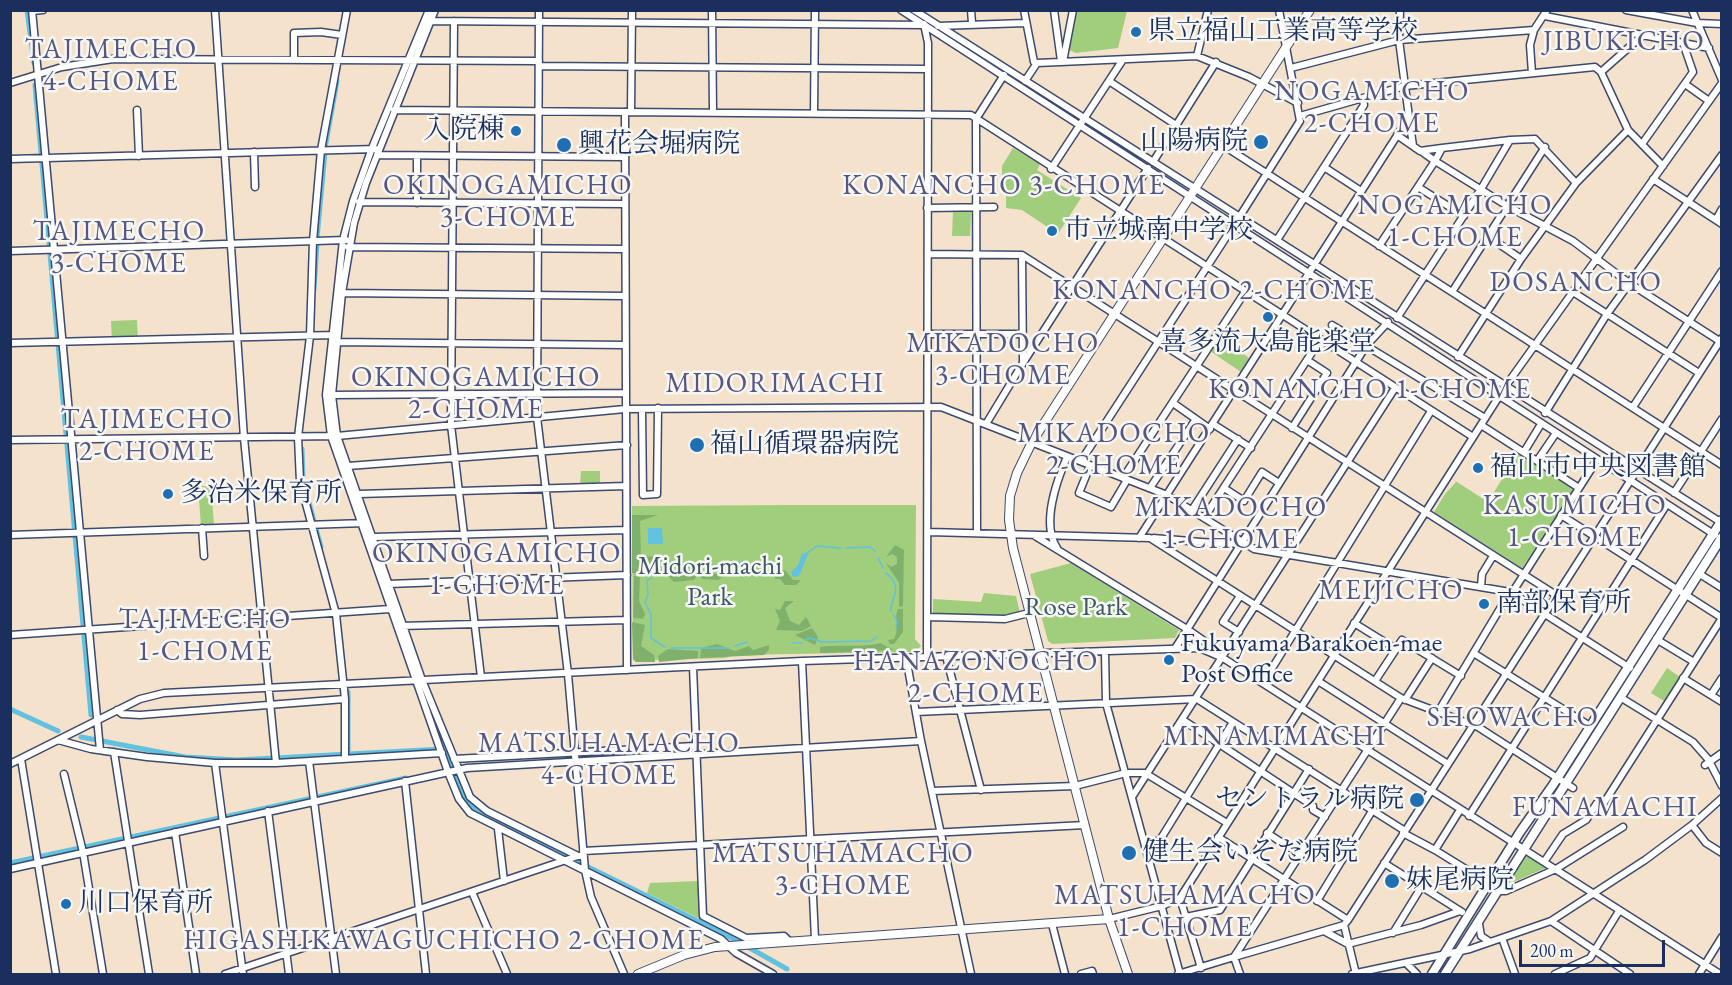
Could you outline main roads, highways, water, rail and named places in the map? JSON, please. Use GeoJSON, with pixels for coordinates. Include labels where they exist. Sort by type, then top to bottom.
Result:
{"type":"FeatureCollection","features":[{"type":"Feature","properties":{"kind":"highway"},"geometry":{"type":"LineString","coordinates":[[1445,975],[1636,672],[1681,592],[1698,573],[1719,537],[1721,522]]}},
{"type":"Feature","properties":{"kind":"highway"},"geometry":{"type":"LineString","coordinates":[[1432,975],[1514,843],[1565,783],[1590,726],[1628,666],[1719,537]]}},
{"type":"Feature","properties":{"kind":"main road"},"geometry":{"type":"LineString","coordinates":[[1126,975],[1029,613],[1011,534],[1009,512],[1012,488],[1032,442],[1310,10]]}},
{"type":"Feature","properties":{"kind":"main road"},"geometry":{"type":"LineString","coordinates":[[638,975],[684,955],[728,946],[1052,924],[1109,918]]}},
{"type":"Feature","properties":{"kind":"water"},"geometry":{"type":"Polygon","coordinates":[[[648,528],[662,528],[663,544],[648,544],[648,528]]]}},
{"type":"Feature","properties":{"kind":"water"},"geometry":{"type":"Polygon","coordinates":[[[809,552],[799,576],[793,577],[791,572],[798,565],[802,554],[809,552]]]}},
{"type":"Feature","properties":{"kind":"waterway"},"geometry":{"type":"LineString","coordinates":[[27,10],[34,63]]}},
{"type":"Feature","properties":{"kind":"waterway"},"geometry":{"type":"LineString","coordinates":[[363,181],[405,75]]}},
{"type":"Feature","properties":{"kind":"waterway"},"geometry":{"type":"LineString","coordinates":[[325,148],[337,81]]}},
{"type":"Feature","properties":{"kind":"waterway"},"geometry":{"type":"LineString","coordinates":[[35,85],[91,715]]}},
{"type":"Feature","properties":{"kind":"waterway"},"geometry":{"type":"LineString","coordinates":[[317,238],[325,152]]}},
{"type":"Feature","properties":{"kind":"waterway"},"geometry":{"type":"LineString","coordinates":[[343,265],[359,193]]}},
{"type":"Feature","properties":{"kind":"waterway"},"geometry":{"type":"LineString","coordinates":[[314,289],[317,244]]}},
{"type":"Feature","properties":{"kind":"waterway"},"geometry":{"type":"LineString","coordinates":[[302,449],[303,481],[321,547]]}},
{"type":"Feature","properties":{"kind":"waterway"},"geometry":{"type":"LineString","coordinates":[[807,553],[817,546],[841,548]]}},
{"type":"Feature","properties":{"kind":"waterway"},"geometry":{"type":"LineString","coordinates":[[846,548],[870,547],[875,551]]}},
{"type":"Feature","properties":{"kind":"waterway"},"geometry":{"type":"LineString","coordinates":[[878,558],[883,568]]}},
{"type":"Feature","properties":{"kind":"waterway"},"geometry":{"type":"LineString","coordinates":[[721,566],[727,568],[743,561]]}},
{"type":"Feature","properties":{"kind":"waterway"},"geometry":{"type":"LineString","coordinates":[[656,565],[664,564]]}},
{"type":"Feature","properties":{"kind":"waterway"},"geometry":{"type":"LineString","coordinates":[[670,564],[679,567],[695,567]]}},
{"type":"Feature","properties":{"kind":"waterway"},"geometry":{"type":"LineString","coordinates":[[700,567],[715,566]]}},
{"type":"Feature","properties":{"kind":"waterway"},"geometry":{"type":"LineString","coordinates":[[886,573],[892,578],[896,588],[891,611]]}},
{"type":"Feature","properties":{"kind":"waterway"},"geometry":{"type":"LineString","coordinates":[[651,578],[647,581],[648,594],[645,603],[651,614],[651,638],[665,647]]}},
{"type":"Feature","properties":{"kind":"waterway"},"geometry":{"type":"LineString","coordinates":[[894,615],[897,621],[896,628]]}},
{"type":"Feature","properties":{"kind":"waterway"},"geometry":{"type":"LineString","coordinates":[[805,640],[810,638],[822,642],[871,641],[877,637]]}},
{"type":"Feature","properties":{"kind":"waterway"},"geometry":{"type":"LineString","coordinates":[[735,646],[747,642]]}},
{"type":"Feature","properties":{"kind":"waterway"},"geometry":{"type":"LineString","coordinates":[[793,643],[802,643]]}},
{"type":"Feature","properties":{"kind":"waterway"},"geometry":{"type":"LineString","coordinates":[[671,648],[728,648]]}},
{"type":"Feature","properties":{"kind":"waterway"},"geometry":{"type":"LineString","coordinates":[[348,692],[348,755]]}},
{"type":"Feature","properties":{"kind":"waterway"},"geometry":{"type":"LineString","coordinates":[[427,703],[462,795],[477,812],[732,938],[787,969]]}},
{"type":"Feature","properties":{"kind":"waterway"},"geometry":{"type":"LineString","coordinates":[[10,709],[58,731]]}},
{"type":"Feature","properties":{"kind":"waterway"},"geometry":{"type":"LineString","coordinates":[[81,737],[185,757],[237,760],[443,749]]}},
{"type":"Feature","properties":{"kind":"waterway"},"geometry":{"type":"LineString","coordinates":[[10,863],[406,778]]}},
{"type":"Feature","properties":{"kind":"place","name":"県立福山工業高等学校"},"geometry":{"type":"Point","coordinates":[1136,32]}},
{"type":"Feature","properties":{"kind":"place","name":"入院棟"},"geometry":{"type":"Point","coordinates":[516,131]}},
{"type":"Feature","properties":{"kind":"place","name":"山陽病院"},"geometry":{"type":"Point","coordinates":[1261,142]}},
{"type":"Feature","properties":{"kind":"place","name":"興花会堀病院"},"geometry":{"type":"Point","coordinates":[564,145]}},
{"type":"Feature","properties":{"kind":"place","name":"市立城南中学校"},"geometry":{"type":"Point","coordinates":[1052,231]}},
{"type":"Feature","properties":{"kind":"place","name":"喜多流大島能楽堂"},"geometry":{"type":"Point","coordinates":[1268,317]}},
{"type":"Feature","properties":{"kind":"place","name":"福山循環器病院"},"geometry":{"type":"Point","coordinates":[697,445]}},
{"type":"Feature","properties":{"kind":"place","name":"福山市中央図書館"},"geometry":{"type":"Point","coordinates":[1478,468]}},
{"type":"Feature","properties":{"kind":"place","name":"多治米保育所"},"geometry":{"type":"Point","coordinates":[168,494]}},
{"type":"Feature","properties":{"kind":"place","name":"南部保育所"},"geometry":{"type":"Point","coordinates":[1484,604]}},
{"type":"Feature","properties":{"kind":"place","name":"Fukuyama Barakoen-mae Post Office"},"geometry":{"type":"Point","coordinates":[1169,660]}},
{"type":"Feature","properties":{"kind":"place","name":"セントラル病院"},"geometry":{"type":"Point","coordinates":[1417,800]}},
{"type":"Feature","properties":{"kind":"place","name":"健生会いそだ病院"},"geometry":{"type":"Point","coordinates":[1129,853]}},
{"type":"Feature","properties":{"kind":"place","name":"妹尾病院"},"geometry":{"type":"Point","coordinates":[1392,881]}},
{"type":"Feature","properties":{"kind":"place","name":"川口保育所"},"geometry":{"type":"Point","coordinates":[66,904]}},
{"type":"Feature","properties":{"kind":"district","name":"JIBUKICHO"},"geometry":{"type":"Point","coordinates":[1624,42]}},
{"type":"Feature","properties":{"kind":"district","name":"TAJIMECHO 4-CHOME"},"geometry":{"type":"Point","coordinates":[111,66]}},
{"type":"Feature","properties":{"kind":"district","name":"NOGAMICHO 2-CHOME"},"geometry":{"type":"Point","coordinates":[1372,108]}},
{"type":"Feature","properties":{"kind":"district","name":"KONANCHO 3-CHOME"},"geometry":{"type":"Point","coordinates":[1004,186]}},
{"type":"Feature","properties":{"kind":"district","name":"OKINOGAMICHO 3-CHOME"},"geometry":{"type":"Point","coordinates":[508,202]}},
{"type":"Feature","properties":{"kind":"district","name":"NOGAMICHO 1-CHOME"},"geometry":{"type":"Point","coordinates":[1455,222]}},
{"type":"Feature","properties":{"kind":"district","name":"TAJIMECHO 3-CHOME"},"geometry":{"type":"Point","coordinates":[119,248]}},
{"type":"Feature","properties":{"kind":"district","name":"DOSANCHO"},"geometry":{"type":"Point","coordinates":[1576,283]}},
{"type":"Feature","properties":{"kind":"district","name":"KONANCHO 2-CHOME"},"geometry":{"type":"Point","coordinates":[1214,291]}},
{"type":"Feature","properties":{"kind":"district","name":"MIKADOCHO 3-CHOME"},"geometry":{"type":"Point","coordinates":[1003,360]}},
{"type":"Feature","properties":{"kind":"district","name":"MIDORIMACHI"},"geometry":{"type":"Point","coordinates":[775,384]}},
{"type":"Feature","properties":{"kind":"district","name":"KONANCHO 1-CHOME"},"geometry":{"type":"Point","coordinates":[1370,390]}},
{"type":"Feature","properties":{"kind":"district","name":"OKINOGAMICHO 2-CHOME"},"geometry":{"type":"Point","coordinates":[476,394]}},
{"type":"Feature","properties":{"kind":"district","name":"TAJIMECHO 2-CHOME"},"geometry":{"type":"Point","coordinates":[147,436]}},
{"type":"Feature","properties":{"kind":"district","name":"MIKADOCHO 2-CHOME"},"geometry":{"type":"Point","coordinates":[1114,450]}},
{"type":"Feature","properties":{"kind":"district","name":"KASUMICHO 1-CHOME"},"geometry":{"type":"Point","coordinates":[1575,522]}},
{"type":"Feature","properties":{"kind":"district","name":"MIKADOCHO 1-CHOME"},"geometry":{"type":"Point","coordinates":[1231,524]}},
{"type":"Feature","properties":{"kind":"district","name":"OKINOGAMICHO 1-CHOME"},"geometry":{"type":"Point","coordinates":[497,570]}},
{"type":"Feature","properties":{"kind":"district","name":"MEIJICHO"},"geometry":{"type":"Point","coordinates":[1391,591]}},
{"type":"Feature","properties":{"kind":"district","name":"TAJIMECHO 1-CHOME"},"geometry":{"type":"Point","coordinates":[205,636]}},
{"type":"Feature","properties":{"kind":"district","name":"HANAZONOCHO 2-CHOME"},"geometry":{"type":"Point","coordinates":[976,678]}},
{"type":"Feature","properties":{"kind":"district","name":"SHOWACHO"},"geometry":{"type":"Point","coordinates":[1513,718]}},
{"type":"Feature","properties":{"kind":"district","name":"MINAMIMACHI"},"geometry":{"type":"Point","coordinates":[1275,737]}},
{"type":"Feature","properties":{"kind":"district","name":"MATSUHAMACHO 4-CHOME"},"geometry":{"type":"Point","coordinates":[609,760]}},
{"type":"Feature","properties":{"kind":"district","name":"FUNAMACHI"},"geometry":{"type":"Point","coordinates":[1605,808]}},
{"type":"Feature","properties":{"kind":"district","name":"MATSUHAMACHO 3-CHOME"},"geometry":{"type":"Point","coordinates":[843,870]}},
{"type":"Feature","properties":{"kind":"district","name":"MATSUHAMACHO 1-CHOME"},"geometry":{"type":"Point","coordinates":[1185,912]}},
{"type":"Feature","properties":{"kind":"district","name":"HIGASHIKAWAGUCHICHO 2-CHOME"},"geometry":{"type":"Point","coordinates":[444,941]}},
{"type":"Feature","properties":{"kind":"park label","name":"Midori-machi Park"},"geometry":{"type":"Point","coordinates":[710,582]}},
{"type":"Feature","properties":{"kind":"park label","name":"Rose Park"},"geometry":{"type":"Point","coordinates":[1076,608]}}]}
